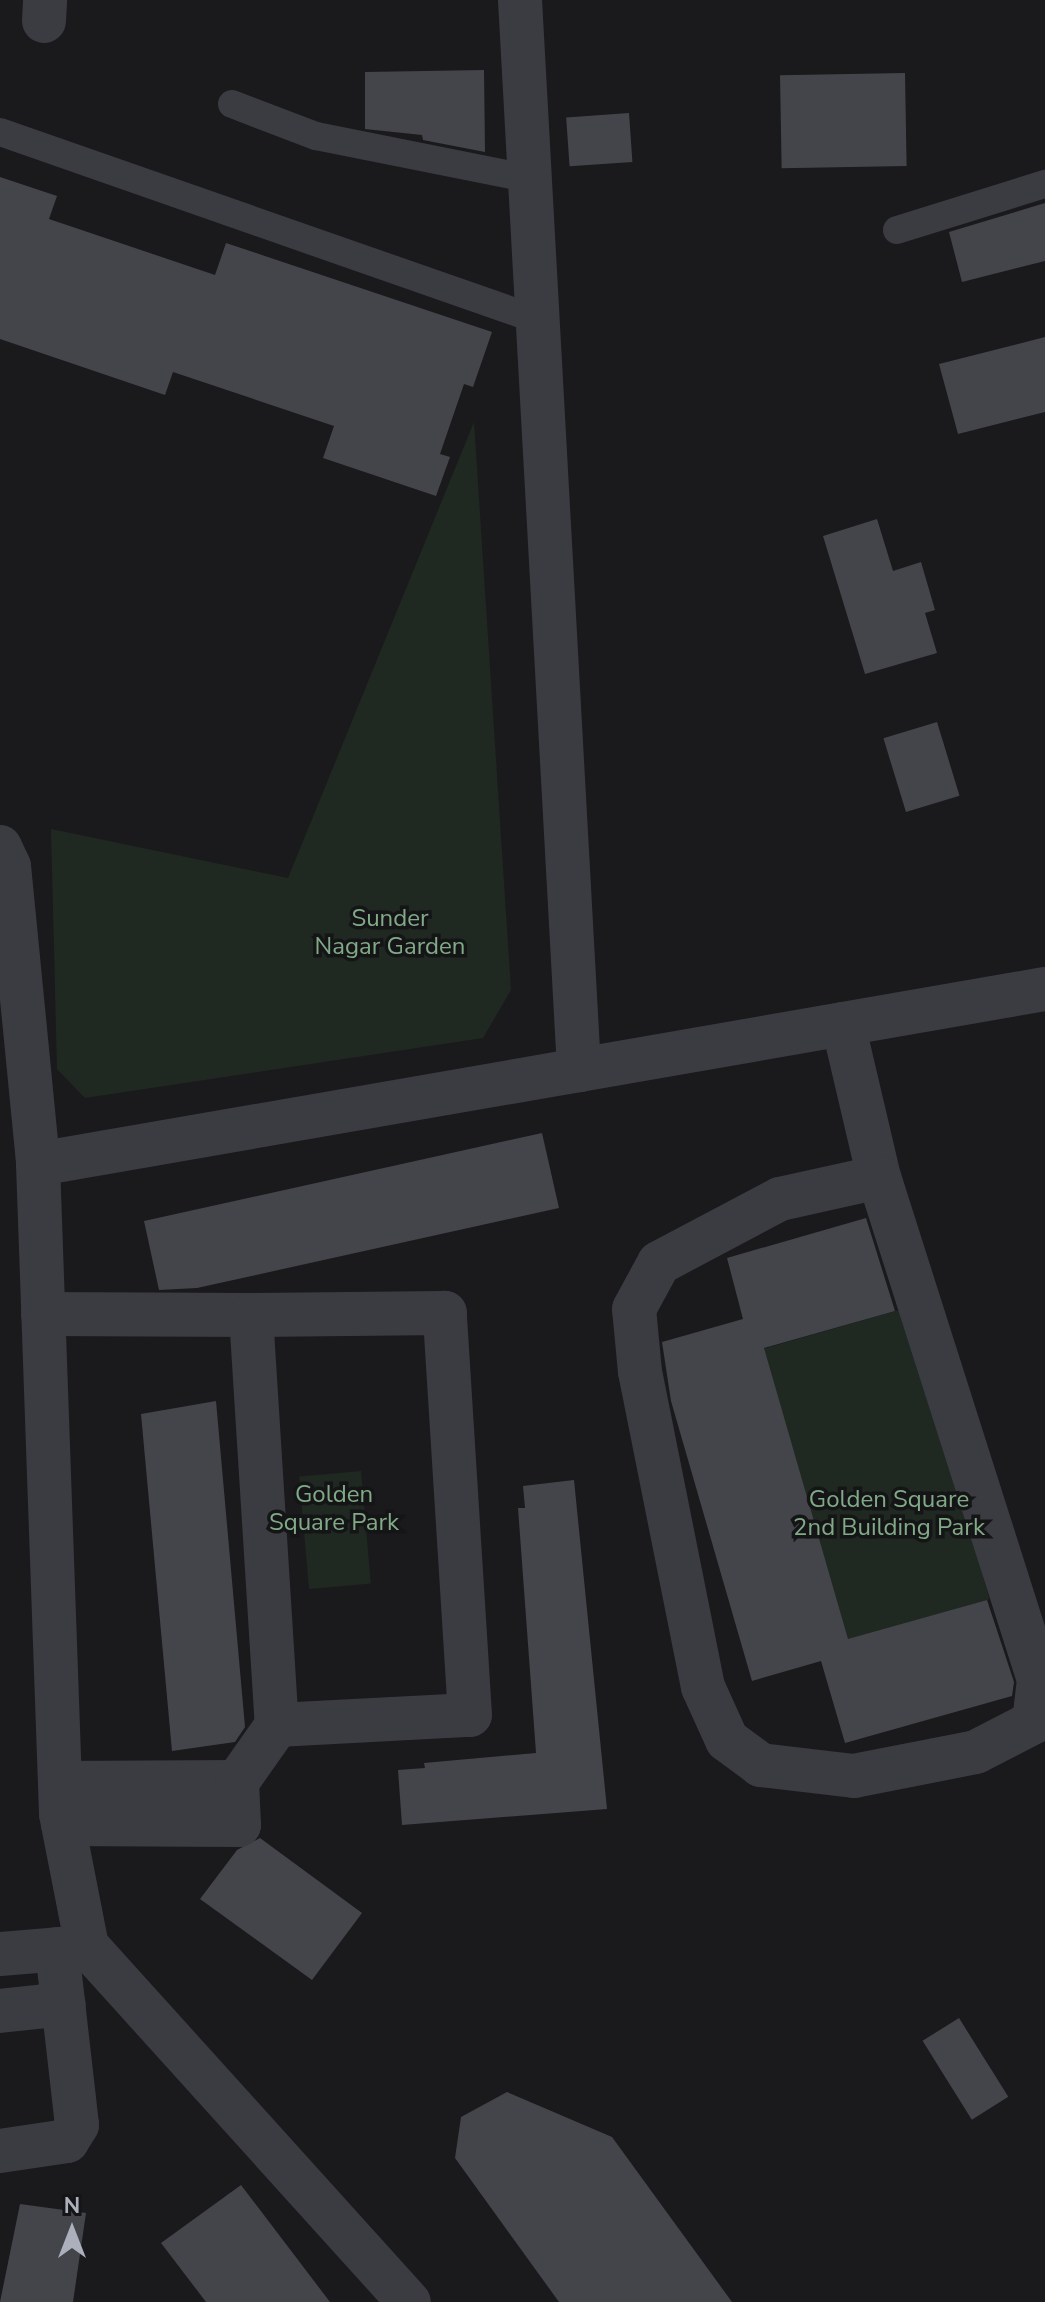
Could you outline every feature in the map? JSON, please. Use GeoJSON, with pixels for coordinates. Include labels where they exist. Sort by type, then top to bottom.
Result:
{"type":"FeatureCollection","features":[{"type":"Feature","properties":{"kind":"street"},"geometry":{"type":"LineString","coordinates":[[520,0],[579,1070]]}},
{"type":"Feature","properties":{"kind":"street"},"geometry":{"type":"LineString","coordinates":[[0,847],[9,866],[38,1164],[61,1803],[72,1948],[64,2004],[77,2125],[67,2141],[0,2151]]}},
{"type":"Feature","properties":{"kind":"street"},"geometry":{"type":"LineString","coordinates":[[38,1164],[1045,989]]}},
{"type":"Feature","properties":{"kind":"street"},"geometry":{"type":"LineString","coordinates":[[843,1024],[879,1177],[1039,1680],[1034,1722],[976,1752],[854,1776],[761,1765],[727,1740],[703,1687],[640,1372],[634,1309],[659,1263],[780,1199],[879,1177]]}},
{"type":"Feature","properties":{"kind":"street"},"geometry":{"type":"LineString","coordinates":[[43,1314],[445,1313],[470,1715],[277,1725]]}},
{"type":"Feature","properties":{"kind":"street"},"geometry":{"type":"LineString","coordinates":[[61,1803],[239,1825],[237,1782],[277,1725],[251,1315]]}},
{"type":"Feature","properties":{"kind":"street"},"geometry":{"type":"LineString","coordinates":[[61,1803],[237,1782]]}},
{"type":"Feature","properties":{"kind":"street"},"geometry":{"type":"LineString","coordinates":[[0,1954],[72,1948]]}},
{"type":"Feature","properties":{"kind":"street"},"geometry":{"type":"LineString","coordinates":[[72,1948],[409,2302]]}},
{"type":"Feature","properties":{"kind":"street"},"geometry":{"type":"LineString","coordinates":[[0,2011],[64,2004]]}},
{"type":"Feature","properties":{"kind":"lane"},"geometry":{"type":"LineString","coordinates":[[232,104],[316,136],[531,179]]}},
{"type":"Feature","properties":{"kind":"lane"},"geometry":{"type":"LineString","coordinates":[[0,132],[538,320]]}},
{"type":"Feature","properties":{"kind":"lane"},"geometry":{"type":"LineString","coordinates":[[897,230],[1045,184]]}},
{"type":"Feature","properties":{"kind":"green space","name":"Sunder Nagar Garden"},"geometry":{"type":"Polygon","coordinates":[[[474,422],[511,990],[483,1038],[85,1098],[57,1069],[51,829],[288,878],[474,422]]]}},
{"type":"Feature","properties":{"kind":"green space","name":"Golden Square 2nd Building Park"},"geometry":{"type":"Polygon","coordinates":[[[906,1308],[990,1599],[847,1640],[764,1349],[906,1308]]]}},
{"type":"Feature","properties":{"kind":"green space","name":"Golden Square Park"},"geometry":{"type":"Polygon","coordinates":[[[361,1471],[371,1584],[309,1589],[299,1476],[361,1471]]]}},
{"type":"Feature","properties":{"kind":"building"},"geometry":{"type":"Polygon","coordinates":[[[484,70],[485,152],[423,140],[422,135],[365,129],[365,72],[484,70]]]}},
{"type":"Feature","properties":{"kind":"building"},"geometry":{"type":"Polygon","coordinates":[[[905,73],[907,166],[782,168],[780,75],[905,73]]]}},
{"type":"Feature","properties":{"kind":"building"},"geometry":{"type":"Polygon","coordinates":[[[629,113],[632,162],[570,166],[566,117],[629,113]]]}},
{"type":"Feature","properties":{"kind":"building"},"geometry":{"type":"Polygon","coordinates":[[[0,177],[57,196],[49,219],[215,275],[226,243],[492,332],[473,387],[464,384],[440,454],[450,457],[436,496],[323,458],[334,426],[173,372],[165,395],[0,339],[0,177]]]}},
{"type":"Feature","properties":{"kind":"building"},"geometry":{"type":"Polygon","coordinates":[[[1045,203],[1045,261],[962,282],[949,232],[1045,203]]]}},
{"type":"Feature","properties":{"kind":"building"},"geometry":{"type":"Polygon","coordinates":[[[1045,337],[1045,412],[958,434],[939,364],[1045,337]]]}},
{"type":"Feature","properties":{"kind":"building"},"geometry":{"type":"Polygon","coordinates":[[[877,519],[893,571],[921,562],[935,610],[925,613],[937,653],[865,674],[823,536],[877,519]]]}},
{"type":"Feature","properties":{"kind":"building"},"geometry":{"type":"Polygon","coordinates":[[[937,722],[960,796],[906,812],[883,738],[937,722]]]}},
{"type":"Feature","properties":{"kind":"building"},"geometry":{"type":"Polygon","coordinates":[[[542,1133],[559,1208],[197,1288],[159,1290],[144,1221],[542,1133]]]}},
{"type":"Feature","properties":{"kind":"building"},"geometry":{"type":"Polygon","coordinates":[[[866,1218],[895,1311],[764,1348],[848,1639],[987,1600],[1014,1682],[1012,1696],[845,1743],[821,1661],[752,1681],[671,1401],[662,1342],[743,1319],[727,1258],[866,1218]]]}},
{"type":"Feature","properties":{"kind":"building"},"geometry":{"type":"Polygon","coordinates":[[[216,1401],[245,1727],[235,1742],[172,1751],[141,1414],[216,1401]]]}},
{"type":"Feature","properties":{"kind":"building"},"geometry":{"type":"Polygon","coordinates":[[[574,1480],[607,1809],[402,1825],[398,1770],[425,1768],[424,1763],[536,1753],[518,1508],[525,1508],[523,1486],[574,1480]]]}},
{"type":"Feature","properties":{"kind":"building"},"geometry":{"type":"Polygon","coordinates":[[[260,1838],[362,1913],[312,1980],[200,1899],[237,1850],[260,1838]]]}},
{"type":"Feature","properties":{"kind":"building"},"geometry":{"type":"Polygon","coordinates":[[[959,2018],[1008,2097],[972,2120],[923,2041],[959,2018]]]}},
{"type":"Feature","properties":{"kind":"building"},"geometry":{"type":"Polygon","coordinates":[[[507,2092],[612,2137],[732,2302],[559,2302],[455,2158],[461,2117],[507,2092]]]}},
{"type":"Feature","properties":{"kind":"building"},"geometry":{"type":"Polygon","coordinates":[[[241,2185],[330,2302],[206,2302],[161,2243],[241,2185]]]}},
{"type":"Feature","properties":{"kind":"building"},"geometry":{"type":"Polygon","coordinates":[[[20,2204],[86,2213],[73,2302],[0,2302],[20,2204]]]}}]}
